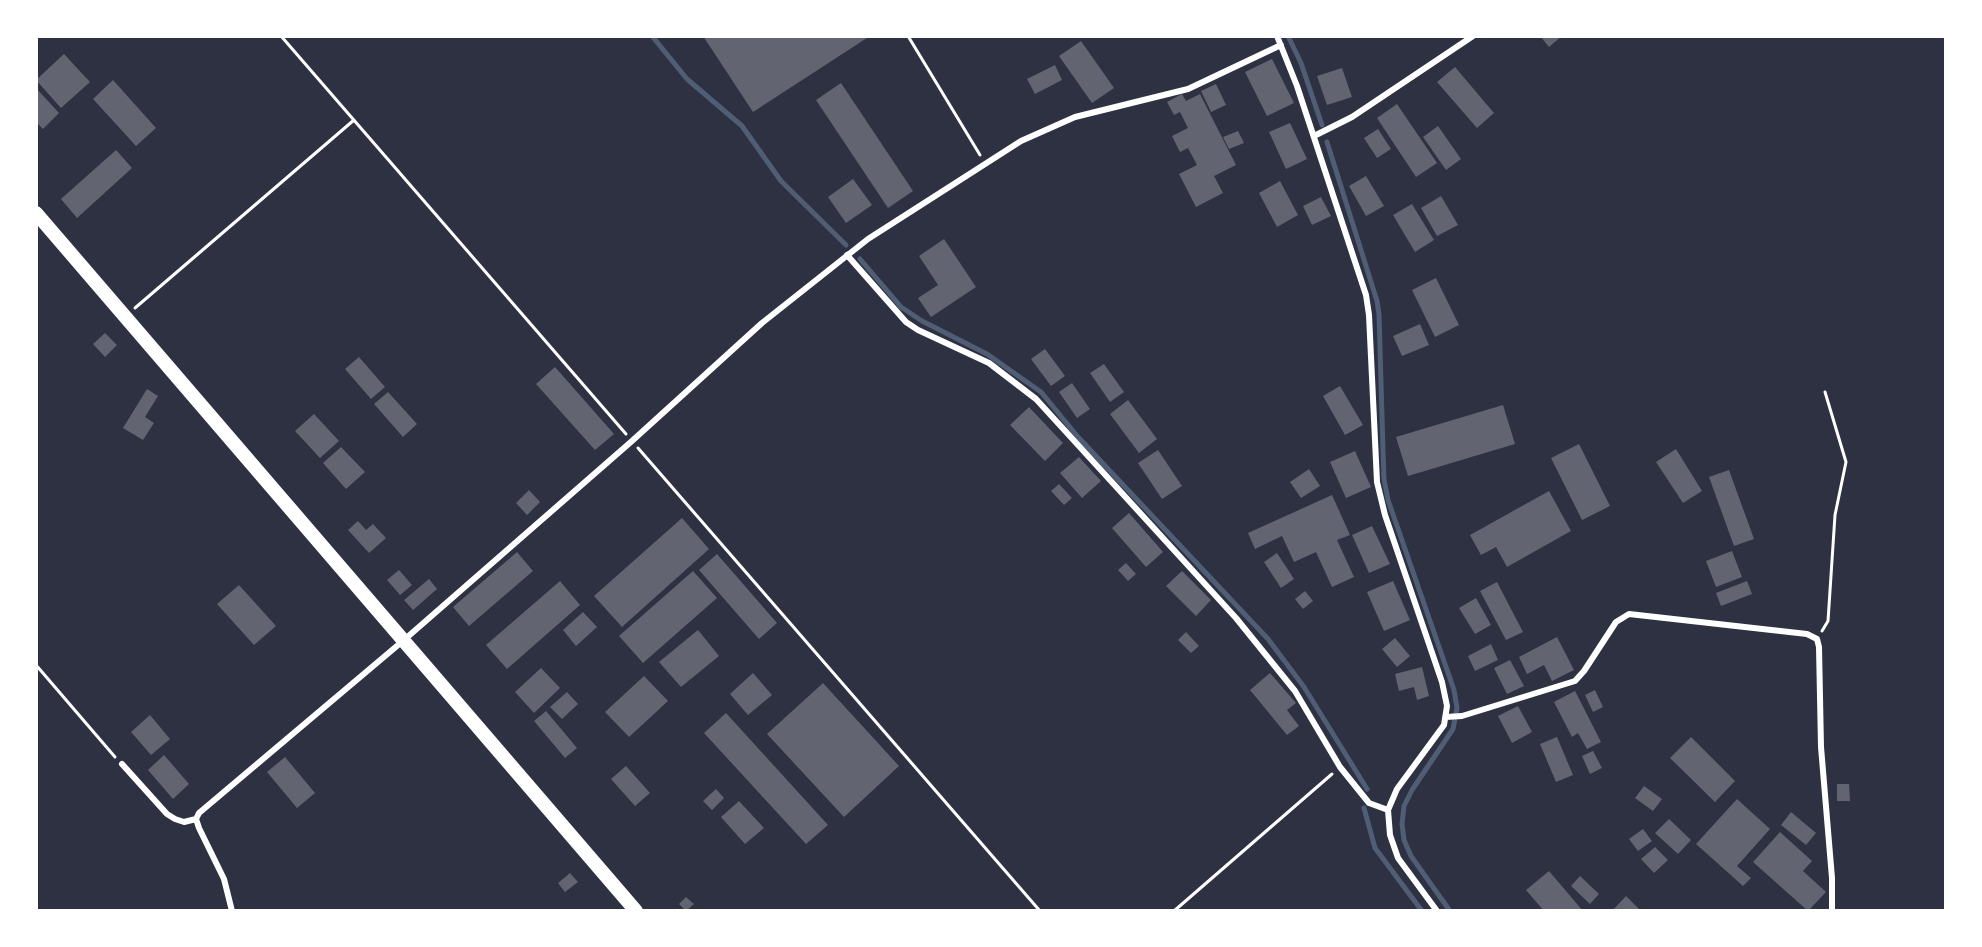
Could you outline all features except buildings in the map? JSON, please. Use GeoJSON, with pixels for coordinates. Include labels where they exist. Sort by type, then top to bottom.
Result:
{"type":"FeatureCollection","features":[{"type":"Feature","properties":{"kind":"highway"},"geometry":{"type":"LineString","coordinates":[[36,213],[636,911]]}},
{"type":"Feature","properties":{"kind":"street"},"geometry":{"type":"LineString","coordinates":[[1277,36],[1314,136],[1366,295],[1370,315],[1377,483],[1385,515],[1442,682],[1447,706],[1448,717],[1444,725],[1397,789],[1388,810],[1390,835],[1398,858],[1437,911]]}},
{"type":"Feature","properties":{"kind":"street"},"geometry":{"type":"LineString","coordinates":[[1314,136],[1352,117],[1473,36]]}},
{"type":"Feature","properties":{"kind":"street"},"geometry":{"type":"LineString","coordinates":[[232,911],[224,879],[198,828],[196,819],[199,813],[404,640],[632,441],[762,323],[847,255],[986,164],[1044,130],[1075,117],[1188,89],[1281,45]]}},
{"type":"Feature","properties":{"kind":"street"},"geometry":{"type":"LineString","coordinates":[[847,255],[906,322],[918,330],[989,363],[1036,399],[1236,618],[1295,691],[1340,767],[1370,803],[1388,810]]}},
{"type":"Feature","properties":{"kind":"street"},"geometry":{"type":"LineString","coordinates":[[1448,717],[1462,716],[1575,681],[1616,622],[1629,614],[1807,634],[1818,639],[1821,747],[1832,878],[1832,911]]}},
{"type":"Feature","properties":{"kind":"street"},"geometry":{"type":"LineString","coordinates":[[122,764],[167,814],[184,822],[196,819]]}},
{"type":"Feature","properties":{"kind":"path"},"geometry":{"type":"LineString","coordinates":[[281,36],[1040,911]]}},
{"type":"Feature","properties":{"kind":"path"},"geometry":{"type":"LineString","coordinates":[[908,36],[986,164]]}},
{"type":"Feature","properties":{"kind":"path"},"geometry":{"type":"LineString","coordinates":[[125,317],[354,120]]}},
{"type":"Feature","properties":{"kind":"path"},"geometry":{"type":"LineString","coordinates":[[1818,639],[1828,621],[1835,516],[1846,462],[1825,392]]}},
{"type":"Feature","properties":{"kind":"path"},"geometry":{"type":"LineString","coordinates":[[36,665],[122,764]]}},
{"type":"Feature","properties":{"kind":"path"},"geometry":{"type":"LineString","coordinates":[[1174,911],[1340,767]]}},
{"type":"Feature","properties":{"kind":"waterway"},"geometry":{"type":"LineString","coordinates":[[652,36],[687,79],[742,126],[781,181],[846,245]]}},
{"type":"Feature","properties":{"kind":"waterway"},"geometry":{"type":"LineString","coordinates":[[1288,36],[1301,63],[1322,125]]}},
{"type":"Feature","properties":{"kind":"waterway"},"geometry":{"type":"LineString","coordinates":[[1327,142],[1377,301],[1384,479],[1388,500],[1454,690],[1457,708],[1453,729],[1412,790],[1404,806],[1402,824],[1404,840],[1411,856],[1450,911]]}},
{"type":"Feature","properties":{"kind":"waterway"},"geometry":{"type":"LineString","coordinates":[[860,259],[901,307],[922,321],[987,354],[1041,392],[1078,437],[1268,639],[1304,687],[1367,789]]}},
{"type":"Feature","properties":{"kind":"waterway"},"geometry":{"type":"LineString","coordinates":[[1364,808],[1375,848],[1422,911]]}}]}
